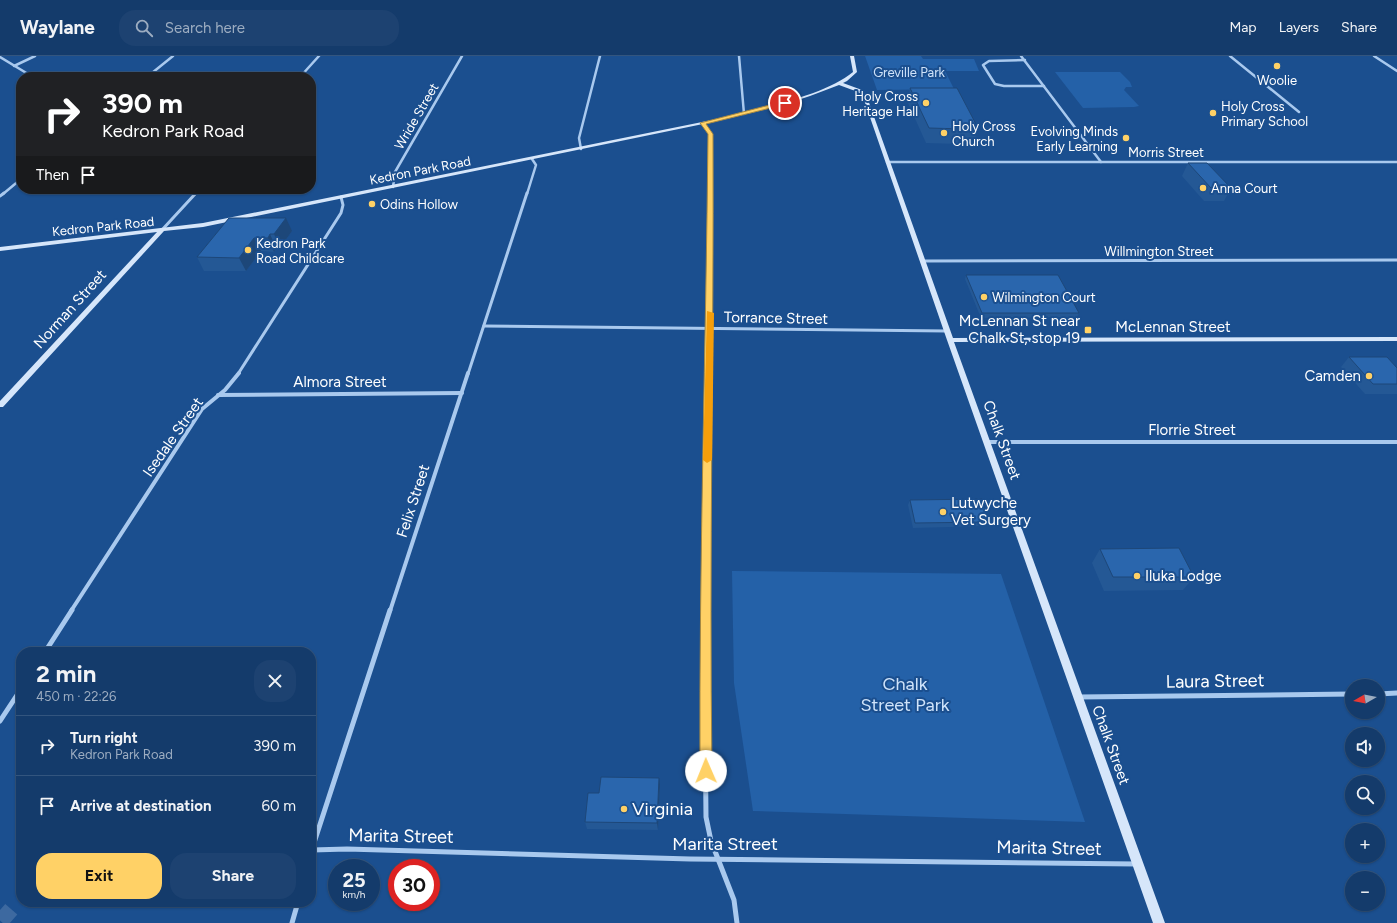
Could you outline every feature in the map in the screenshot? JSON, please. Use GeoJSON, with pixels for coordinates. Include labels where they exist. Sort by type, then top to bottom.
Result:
{"type":"FeatureCollection","features":[{"type":"Feature","properties":{"kind":"street"},"geometry":{"type":"LineString","coordinates":[[14,66],[34,56]]}},
{"type":"Feature","properties":{"kind":"street"},"geometry":{"type":"LineString","coordinates":[[153,72],[173,56]]}},
{"type":"Feature","properties":{"kind":"street"},"geometry":{"type":"LineString","coordinates":[[305,72],[319,56]]}},
{"type":"Feature","properties":{"kind":"street","name":"Wride Street"},"geometry":{"type":"LineString","coordinates":[[393,187],[395,172],[462,56]]}},
{"type":"Feature","properties":{"kind":"street"},"geometry":{"type":"LineString","coordinates":[[581,149],[579,138],[600,56]]}},
{"type":"Feature","properties":{"kind":"street"},"geometry":{"type":"LineString","coordinates":[[739,56],[744,114]]}},
{"type":"Feature","properties":{"kind":"street"},"geometry":{"type":"LineString","coordinates":[[839,84],[849,79],[855,72],[852,56]]}},
{"type":"Feature","properties":{"kind":"street"},"geometry":{"type":"LineString","coordinates":[[1022,56],[1101,162]]}},
{"type":"Feature","properties":{"kind":"street"},"geometry":{"type":"LineString","coordinates":[[1230,56],[1299,112]]}},
{"type":"Feature","properties":{"kind":"street"},"geometry":{"type":"LineString","coordinates":[[1374,56],[1397,71]]}},
{"type":"Feature","properties":{"kind":"street"},"geometry":{"type":"LineString","coordinates":[[0,57],[24,72]]}},
{"type":"Feature","properties":{"kind":"street"},"geometry":{"type":"LineString","coordinates":[[1025,60],[989,61],[983,66],[995,84],[1004,86],[1044,86]]}},
{"type":"Feature","properties":{"kind":"street","name":"Kedron Park Road"},"geometry":{"type":"LineString","coordinates":[[0,249],[160,231],[218,222],[581,149],[744,114],[785,103],[839,84]]}},
{"type":"Feature","properties":{"kind":"street","name":"Chalk Street"},"geometry":{"type":"LineString","coordinates":[[839,84],[864,95],[986,442],[1159,923]]}},
{"type":"Feature","properties":{"kind":"street"},"geometry":{"type":"LineString","coordinates":[[703,123],[710,134],[710,328],[704,616],[706,817],[711,842],[731,887],[735,900],[737,923]]}},
{"type":"Feature","properties":{"kind":"street","name":"Felix Street"},"geometry":{"type":"LineString","coordinates":[[316,836],[536,166],[532,159]]}},
{"type":"Feature","properties":{"kind":"street","name":"Morris Street"},"geometry":{"type":"LineString","coordinates":[[887,162],[1397,162]]}},
{"type":"Feature","properties":{"kind":"street"},"geometry":{"type":"LineString","coordinates":[[0,196],[16,183]]}},
{"type":"Feature","properties":{"kind":"street"},"geometry":{"type":"LineString","coordinates":[[160,231],[194,194]]}},
{"type":"Feature","properties":{"kind":"street","name":"Isedale Street"},"geometry":{"type":"LineString","coordinates":[[48,647],[194,421],[202,410],[229,386],[237,376],[341,214],[343,205],[341,197]]}},
{"type":"Feature","properties":{"kind":"street","name":"Norman Street"},"geometry":{"type":"LineString","coordinates":[[0,406],[160,231]]}},
{"type":"Feature","properties":{"kind":"street","name":"Willmington Street"},"geometry":{"type":"LineString","coordinates":[[922,261],[1397,260]]}},
{"type":"Feature","properties":{"kind":"street","name":"Torrance Street"},"geometry":{"type":"LineString","coordinates":[[484,326],[947,331]]}},
{"type":"Feature","properties":{"kind":"street","name":"McLennan Street"},"geometry":{"type":"LineString","coordinates":[[950,340],[1397,339]]}},
{"type":"Feature","properties":{"kind":"street","name":"Almora Street"},"geometry":{"type":"LineString","coordinates":[[218,395],[462,393]]}},
{"type":"Feature","properties":{"kind":"street","name":"Florrie Street"},"geometry":{"type":"LineString","coordinates":[[986,442],[1397,442]]}},
{"type":"Feature","properties":{"kind":"street","name":"Laura Street"},"geometry":{"type":"LineString","coordinates":[[1078,697],[1345,694]]}},
{"type":"Feature","properties":{"kind":"street"},"geometry":{"type":"LineString","coordinates":[[1385,694],[1397,694]]}},
{"type":"Feature","properties":{"kind":"street"},"geometry":{"type":"LineString","coordinates":[[0,721],[16,697]]}},
{"type":"Feature","properties":{"kind":"street","name":"Marita Street"},"geometry":{"type":"LineString","coordinates":[[316,851],[347,849],[690,859],[718,858],[1138,864]]}},
{"type":"Feature","properties":{"kind":"street"},"geometry":{"type":"LineString","coordinates":[[292,923],[297,907]]}},
{"type":"Feature","properties":{"kind":"green space","name":"Greville Park"},"geometry":{"type":"Polygon","coordinates":[[[865,56],[921,56],[923,59],[974,59],[979,71],[945,71],[954,89],[877,90],[865,56]]]}},
{"type":"Feature","properties":{"kind":"green space"},"geometry":{"type":"Polygon","coordinates":[[[1055,72],[1120,72],[1130,82],[1132,87],[1126,87],[1124,90],[1139,106],[1083,108],[1055,72]]]}},
{"type":"Feature","properties":{"kind":"green space","name":"Chalk Street Park"},"geometry":{"type":"Polygon","coordinates":[[[732,571],[1001,574],[1085,822],[753,811],[734,683],[732,571]]]}},
{"type":"Feature","properties":{"kind":"building"},"geometry":{"type":"Polygon","coordinates":[[[910,88],[957,88],[978,128],[929,128],[910,88]]]}},
{"type":"Feature","properties":{"kind":"building"},"geometry":{"type":"Polygon","coordinates":[[[1188,163],[1207,163],[1231,188],[1211,188],[1188,163]]]}},
{"type":"Feature","properties":{"kind":"building"},"geometry":{"type":"Polygon","coordinates":[[[229,218],[286,218],[274,234],[270,234],[268,238],[254,238],[239,258],[197,257],[229,218]]]}},
{"type":"Feature","properties":{"kind":"building","name":"Wilmington Court"},"geometry":{"type":"Polygon","coordinates":[[[966,275],[1058,275],[1079,313],[982,313],[966,275]]]}},
{"type":"Feature","properties":{"kind":"building"},"geometry":{"type":"Polygon","coordinates":[[[1349,357],[1387,357],[1397,368],[1397,384],[1373,384],[1349,357]]]}},
{"type":"Feature","properties":{"kind":"building","name":"Lutwyche Vet Surgery"},"geometry":{"type":"Polygon","coordinates":[[[982,499],[989,522],[915,523],[910,500],[982,499]]]}},
{"type":"Feature","properties":{"kind":"building"},"geometry":{"type":"Polygon","coordinates":[[[1179,548],[1194,577],[1113,577],[1100,549],[1179,548]]]}},
{"type":"Feature","properties":{"kind":"building","name":"Virginia"},"geometry":{"type":"Polygon","coordinates":[[[601,777],[659,778],[657,823],[585,822],[588,793],[599,793],[601,777]]]}},
{"type":"Feature","properties":{"kind":"tunnel"},"geometry":{"type":"LineString","coordinates":[[0,910],[15,923]]}},
{"type":"Feature","properties":{"kind":"slow traffic"},"geometry":{"type":"LineString","coordinates":[[707,460],[710,313]]}},
{"type":"Feature","properties":{"kind":"place","name":"Woolie"},"geometry":{"type":"Point","coordinates":[1277,66]}},
{"type":"Feature","properties":{"kind":"place","name":"Holy Cross Heritage Hall"},"geometry":{"type":"Point","coordinates":[926,103]}},
{"type":"Feature","properties":{"kind":"place","name":"Holy Cross Primary School"},"geometry":{"type":"Point","coordinates":[1213,113]}},
{"type":"Feature","properties":{"kind":"place","name":"Holy Cross Church"},"geometry":{"type":"Point","coordinates":[944,133]}},
{"type":"Feature","properties":{"kind":"place","name":"Evolving Minds Early Learning"},"geometry":{"type":"Point","coordinates":[1126,138]}},
{"type":"Feature","properties":{"kind":"place","name":"Anna Court"},"geometry":{"type":"Point","coordinates":[1203,188]}},
{"type":"Feature","properties":{"kind":"place","name":"Odins Hollow"},"geometry":{"type":"Point","coordinates":[372,204]}},
{"type":"Feature","properties":{"kind":"place","name":"Kedron Park Road Childcare"},"geometry":{"type":"Point","coordinates":[248,250]}},
{"type":"Feature","properties":{"kind":"place","name":"Wilmington Court"},"geometry":{"type":"Point","coordinates":[984,297]}},
{"type":"Feature","properties":{"kind":"place","name":"McLennan St near Chalk St, stop 19"},"geometry":{"type":"Point","coordinates":[1088,330]}},
{"type":"Feature","properties":{"kind":"place","name":"Camden"},"geometry":{"type":"Point","coordinates":[1369,376]}},
{"type":"Feature","properties":{"kind":"place","name":"Lutwyche Vet Surgery"},"geometry":{"type":"Point","coordinates":[943,512]}},
{"type":"Feature","properties":{"kind":"place","name":"Iluka Lodge"},"geometry":{"type":"Point","coordinates":[1137,576]}},
{"type":"Feature","properties":{"kind":"place","name":"Virginia"},"geometry":{"type":"Point","coordinates":[624,809]}},
{"type":"Feature","properties":{"kind":"route"},"geometry":{"type":"LineString","coordinates":[[706,771],[704,616],[710,328],[710,132],[703,123],[785,103]]}}]}
